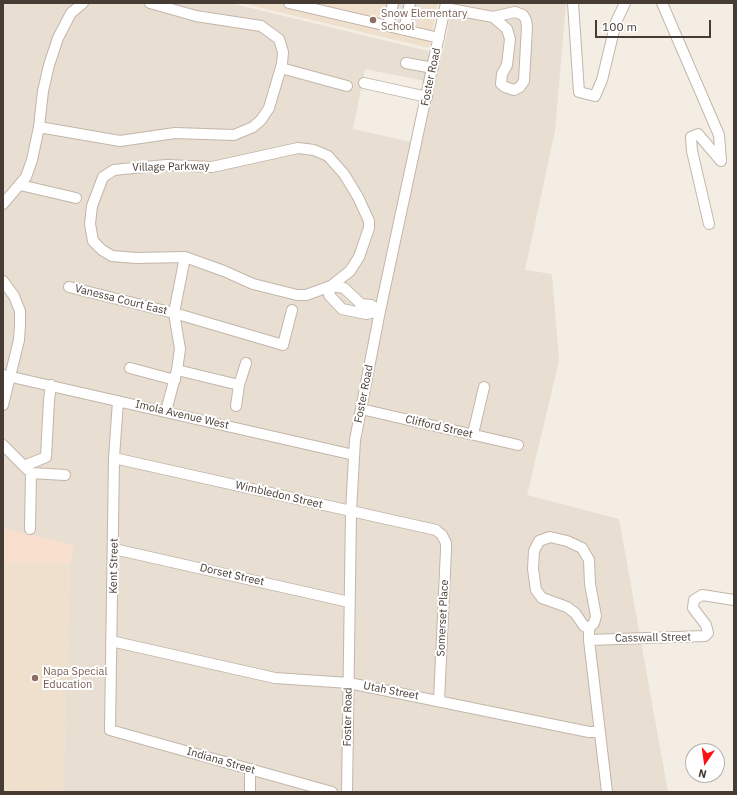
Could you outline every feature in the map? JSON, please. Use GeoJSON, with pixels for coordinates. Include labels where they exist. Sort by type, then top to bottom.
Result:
{"type":"FeatureCollection","features":[{"type":"Feature","properties":{"kind":"street"},"geometry":{"type":"LineString","coordinates":[[3,204],[26,177],[32,160],[39,127],[42,96],[53,53],[71,13],[83,3]]}},
{"type":"Feature","properties":{"kind":"street"},"geometry":{"type":"LineString","coordinates":[[39,127],[120,141],[175,133],[234,134],[253,127],[261,120],[270,108],[281,68],[283,52],[279,39],[261,26],[196,16],[150,3]]}},
{"type":"Feature","properties":{"kind":"street"},"geometry":{"type":"LineString","coordinates":[[289,3],[323,7],[388,26],[439,38]]}},
{"type":"Feature","properties":{"kind":"street"},"geometry":{"type":"LineString","coordinates":[[388,26],[394,3]]}},
{"type":"Feature","properties":{"kind":"street"},"geometry":{"type":"LineString","coordinates":[[404,30],[410,3]]}},
{"type":"Feature","properties":{"kind":"street"},"geometry":{"type":"LineString","coordinates":[[573,3],[579,92],[595,96],[602,80],[616,22],[625,3]]}},
{"type":"Feature","properties":{"kind":"street"},"geometry":{"type":"LineString","coordinates":[[662,3],[719,135],[721,161],[698,134],[691,138],[692,151],[709,224]]}},
{"type":"Feature","properties":{"kind":"street"},"geometry":{"type":"LineString","coordinates":[[446,6],[493,17],[515,12],[523,15],[526,20],[524,81],[520,87],[514,90],[501,84],[502,74],[507,66],[510,38],[507,29],[493,17]]}},
{"type":"Feature","properties":{"kind":"street","name":"Foster Road"},"geometry":{"type":"LineString","coordinates":[[347,792],[351,512],[355,440],[380,311],[446,6]]}},
{"type":"Feature","properties":{"kind":"street"},"geometry":{"type":"LineString","coordinates":[[406,63],[433,68]]}},
{"type":"Feature","properties":{"kind":"street"},"geometry":{"type":"LineString","coordinates":[[281,68],[347,86]]}},
{"type":"Feature","properties":{"kind":"street"},"geometry":{"type":"LineString","coordinates":[[364,84],[427,97]]}},
{"type":"Feature","properties":{"kind":"street","name":"Village Parkway"},"geometry":{"type":"LineString","coordinates":[[298,148],[314,150],[328,156],[344,174],[358,197],[369,221],[369,228],[359,257],[350,271],[331,286],[306,295],[280,292],[254,284],[224,271],[185,258],[136,258],[112,256],[102,250],[93,241],[90,224],[92,206],[103,177],[118,169],[167,165],[212,167],[298,148]]}},
{"type":"Feature","properties":{"kind":"street"},"geometry":{"type":"LineString","coordinates":[[20,185],[76,198]]}},
{"type":"Feature","properties":{"kind":"street"},"geometry":{"type":"LineString","coordinates":[[166,411],[176,375],[180,349],[174,313],[185,258]]}},
{"type":"Feature","properties":{"kind":"street"},"geometry":{"type":"LineString","coordinates":[[3,281],[14,296],[20,311],[19,340],[5,374],[3,405]]}},
{"type":"Feature","properties":{"kind":"street"},"geometry":{"type":"LineString","coordinates":[[331,286],[344,288],[361,304],[372,305],[380,311],[366,314],[342,309],[329,295],[331,286]]}},
{"type":"Feature","properties":{"kind":"street","name":"Vanessa Court East"},"geometry":{"type":"LineString","coordinates":[[69,287],[174,313],[283,345],[292,310]]}},
{"type":"Feature","properties":{"kind":"street"},"geometry":{"type":"LineString","coordinates":[[236,406],[238,385],[246,363]]}},
{"type":"Feature","properties":{"kind":"street"},"geometry":{"type":"LineString","coordinates":[[130,368],[238,385]]}},
{"type":"Feature","properties":{"kind":"street","name":"Imola Avenue West"},"geometry":{"type":"LineString","coordinates":[[5,374],[354,455]]}},
{"type":"Feature","properties":{"kind":"street"},"geometry":{"type":"LineString","coordinates":[[27,470],[46,457],[51,385]]}},
{"type":"Feature","properties":{"kind":"street"},"geometry":{"type":"LineString","coordinates":[[472,434],[484,387]]}},
{"type":"Feature","properties":{"kind":"street","name":"Kent Street"},"geometry":{"type":"LineString","coordinates":[[110,730],[114,549],[114,458],[118,401]]}},
{"type":"Feature","properties":{"kind":"street","name":"Clifford Street"},"geometry":{"type":"LineString","coordinates":[[361,409],[518,445]]}},
{"type":"Feature","properties":{"kind":"street"},"geometry":{"type":"LineString","coordinates":[[3,445],[27,470],[65,475]]}},
{"type":"Feature","properties":{"kind":"street","name":"Wimbledon Street"},"geometry":{"type":"LineString","coordinates":[[114,458],[436,530],[442,535]]}},
{"type":"Feature","properties":{"kind":"street"},"geometry":{"type":"LineString","coordinates":[[27,470],[30,529]]}},
{"type":"Feature","properties":{"kind":"street","name":"Somerset Place"},"geometry":{"type":"LineString","coordinates":[[439,700],[446,550],[446,543],[442,535]]}},
{"type":"Feature","properties":{"kind":"street"},"geometry":{"type":"LineString","coordinates":[[589,628],[584,626],[575,613],[567,607],[542,598],[536,590],[533,569],[534,551],[539,541],[550,537],[567,541],[582,548],[589,560],[590,584],[596,616],[594,623],[589,628],[589,640],[598,732],[607,792]]}},
{"type":"Feature","properties":{"kind":"street","name":"Dorset Street"},"geometry":{"type":"LineString","coordinates":[[114,549],[349,602]]}},
{"type":"Feature","properties":{"kind":"street","name":"Casswall Street"},"geometry":{"type":"LineString","coordinates":[[589,640],[705,636],[708,633],[706,625],[693,608],[694,600],[702,595],[734,600]]}},
{"type":"Feature","properties":{"kind":"street","name":"Utah Street"},"geometry":{"type":"LineString","coordinates":[[111,641],[275,678],[349,683],[439,700],[589,732],[598,732]]}},
{"type":"Feature","properties":{"kind":"street","name":"Indiana Street"},"geometry":{"type":"LineString","coordinates":[[110,730],[332,792]]}},
{"type":"Feature","properties":{"kind":"street"},"geometry":{"type":"LineString","coordinates":[[250,770],[250,792]]}},
{"type":"Feature","properties":{"kind":"shaded area"},"geometry":{"type":"Polygon","coordinates":[[[5,3],[230,3],[428,51],[433,67],[444,48],[453,3],[566,3],[555,131],[525,270],[552,274],[559,361],[527,495],[619,519],[668,792],[63,792],[70,564],[73,545],[3,528],[3,13],[5,3]],[[365,69],[353,129],[416,143],[430,82],[365,69]]]}},
{"type":"Feature","properties":{"kind":"shaded area","name":"Snow Elementary School"},"geometry":{"type":"Polygon","coordinates":[[[241,3],[438,3],[429,48],[241,3]]]}},
{"type":"Feature","properties":{"kind":"shaded area"},"geometry":{"type":"Polygon","coordinates":[[[389,3],[422,3],[417,25],[386,18],[389,3]]]}},
{"type":"Feature","properties":{"kind":"shaded area"},"geometry":{"type":"Polygon","coordinates":[[[3,528],[73,545],[70,564],[3,563],[3,528]]]}},
{"type":"Feature","properties":{"kind":"shaded area","name":"Napa Special Education"},"geometry":{"type":"Polygon","coordinates":[[[3,563],[70,564],[63,792],[3,792],[3,563]]]}},
{"type":"Feature","properties":{"kind":"place","name":"Snow Elementary School"},"geometry":{"type":"Point","coordinates":[373,20]}},
{"type":"Feature","properties":{"kind":"place","name":"Napa Special Education"},"geometry":{"type":"Point","coordinates":[35,678]}}]}
